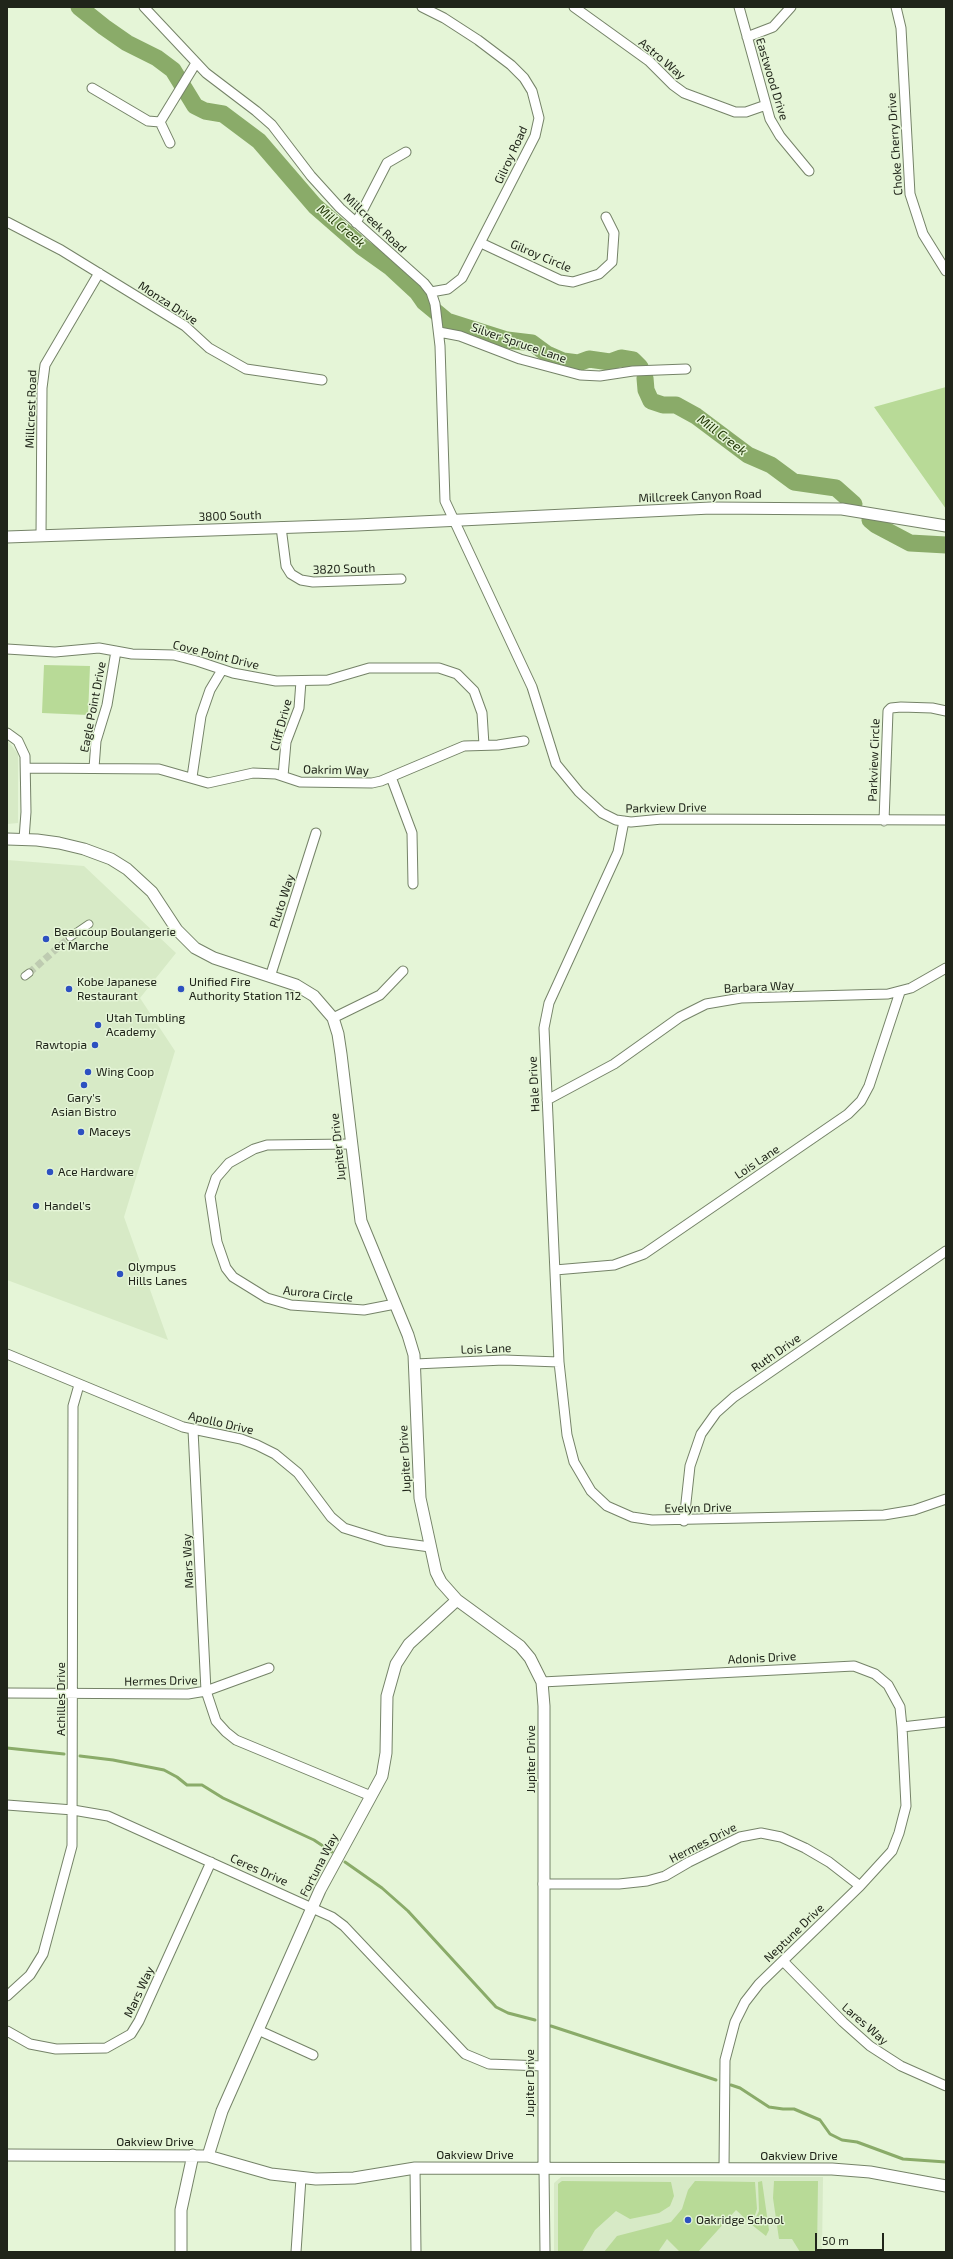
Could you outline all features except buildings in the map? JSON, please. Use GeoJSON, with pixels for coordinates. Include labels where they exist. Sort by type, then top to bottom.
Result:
{"type":"FeatureCollection","features":[{"type":"Feature","properties":{"kind":"street","name":"Millcreek Road"},"geometry":{"type":"LineString","coordinates":[[144,7],[196,63],[272,125],[311,176],[356,223],[424,283],[431,292],[435,304],[439,332],[445,501],[454,518]]}},
{"type":"Feature","properties":{"kind":"street","name":"Gilroy Road"},"geometry":{"type":"LineString","coordinates":[[422,7],[460,28],[511,65],[528,84],[537,105],[539,118],[535,136],[462,278],[448,289],[431,292]]}},
{"type":"Feature","properties":{"kind":"street","name":"Astro Way"},"geometry":{"type":"LineString","coordinates":[[576,7],[648,61],[673,85],[684,93],[735,112],[746,112],[766,105]]}},
{"type":"Feature","properties":{"kind":"street","name":"Eastwood Drive"},"geometry":{"type":"LineString","coordinates":[[739,7],[766,105],[777,132],[809,171]]}},
{"type":"Feature","properties":{"kind":"street"},"geometry":{"type":"LineString","coordinates":[[747,37],[773,27],[791,7]]}},
{"type":"Feature","properties":{"kind":"street","name":"Choke Cherry Drive"},"geometry":{"type":"LineString","coordinates":[[896,7],[901,28],[910,194],[923,234],[946,271]]}},
{"type":"Feature","properties":{"kind":"street"},"geometry":{"type":"LineString","coordinates":[[160,122],[196,63]]}},
{"type":"Feature","properties":{"kind":"street"},"geometry":{"type":"LineString","coordinates":[[92,88],[148,121],[160,122]]}},
{"type":"Feature","properties":{"kind":"street"},"geometry":{"type":"LineString","coordinates":[[160,122],[170,144]]}},
{"type":"Feature","properties":{"kind":"street"},"geometry":{"type":"LineString","coordinates":[[356,223],[387,163],[406,152]]}},
{"type":"Feature","properties":{"kind":"street","name":"Gilroy Circle"},"geometry":{"type":"LineString","coordinates":[[481,242],[560,280],[574,282],[599,274],[607,269],[612,262],[614,233],[606,217]]}},
{"type":"Feature","properties":{"kind":"street","name":"Monza Drive"},"geometry":{"type":"LineString","coordinates":[[7,222],[62,250],[184,326],[209,348],[246,369],[322,380]]}},
{"type":"Feature","properties":{"kind":"street","name":"Millcrest Road"},"geometry":{"type":"LineString","coordinates":[[41,536],[42,388],[45,365],[99,273]]}},
{"type":"Feature","properties":{"kind":"street","name":"Silver Spruce Lane"},"geometry":{"type":"LineString","coordinates":[[439,332],[460,336],[520,359],[580,375],[600,376],[633,371],[686,369]]}},
{"type":"Feature","properties":{"kind":"street","name":"Millcreek Canyon Road"},"geometry":{"type":"LineString","coordinates":[[454,518],[711,508],[805,508],[860,511],[946,526]]}},
{"type":"Feature","properties":{"kind":"street","name":"3800 South"},"geometry":{"type":"LineString","coordinates":[[7,537],[281,527],[454,518]]}},
{"type":"Feature","properties":{"kind":"street","name":"Parkview Drive"},"geometry":{"type":"LineString","coordinates":[[454,518],[532,687],[556,764],[564,776],[596,808],[609,817],[624,821],[662,818],[884,821],[946,820]]}},
{"type":"Feature","properties":{"kind":"street","name":"3820 South"},"geometry":{"type":"LineString","coordinates":[[281,527],[286,566],[291,574],[301,580],[313,582],[401,579]]}},
{"type":"Feature","properties":{"kind":"street","name":"Cove Point Drive"},"geometry":{"type":"LineString","coordinates":[[7,649],[43,652],[91,648],[116,650],[132,654],[174,656],[197,661],[222,670],[270,681],[334,679],[369,668],[433,667],[446,670],[462,678],[478,698],[482,713],[484,745]]}},
{"type":"Feature","properties":{"kind":"street","name":"Eagle Point Drive"},"geometry":{"type":"LineString","coordinates":[[94,768],[96,741],[107,705],[116,650]]}},
{"type":"Feature","properties":{"kind":"street"},"geometry":{"type":"LineString","coordinates":[[192,777],[201,716],[210,690],[222,670]]}},
{"type":"Feature","properties":{"kind":"street","name":"Cliff Drive"},"geometry":{"type":"LineString","coordinates":[[283,776],[286,742],[299,708],[301,681]]}},
{"type":"Feature","properties":{"kind":"street","name":"Parkview Circle"},"geometry":{"type":"LineString","coordinates":[[884,821],[888,711],[891,708],[901,707],[932,708],[946,712]]}},
{"type":"Feature","properties":{"kind":"street"},"geometry":{"type":"LineString","coordinates":[[7,733],[21,745],[26,768],[24,839]]}},
{"type":"Feature","properties":{"kind":"street","name":"Oakrim Way"},"geometry":{"type":"LineString","coordinates":[[26,768],[159,769],[212,783],[247,773],[270,773],[300,782],[375,782],[391,777],[455,749],[469,746],[524,741]]}},
{"type":"Feature","properties":{"kind":"street"},"geometry":{"type":"LineString","coordinates":[[391,777],[412,833],[414,848],[413,884]]}},
{"type":"Feature","properties":{"kind":"street","name":"Hale Drive"},"geometry":{"type":"LineString","coordinates":[[559,1362],[544,1028],[546,1011],[618,852],[624,821]]}},
{"type":"Feature","properties":{"kind":"street","name":"Pluto Way"},"geometry":{"type":"LineString","coordinates":[[270,977],[316,833]]}},
{"type":"Feature","properties":{"kind":"street","name":"Jupiter Drive"},"geometry":{"type":"LineString","coordinates":[[7,840],[24,839],[71,846],[111,859],[127,869],[152,892],[177,930],[195,948],[214,958],[305,990],[314,996],[333,1018],[338,1034],[341,1054],[361,1221],[412,1346],[415,1364],[418,1475],[436,1572],[440,1582],[457,1600],[520,1646],[530,1658],[542,1682],[544,1706],[543,2066],[545,2252]]}},
{"type":"Feature","properties":{"kind":"street"},"geometry":{"type":"LineString","coordinates":[[70,937],[89,924]]}},
{"type":"Feature","properties":{"kind":"street","name":"Barbara Way"},"geometry":{"type":"LineString","coordinates":[[547,1100],[614,1064],[680,1017],[706,1004],[741,998],[870,996],[900,992],[922,983],[946,968]]}},
{"type":"Feature","properties":{"kind":"street"},"geometry":{"type":"LineString","coordinates":[[333,1018],[380,995],[403,971]]}},
{"type":"Feature","properties":{"kind":"street","name":"Lois Lane"},"geometry":{"type":"LineString","coordinates":[[555,1270],[614,1265],[644,1254],[848,1114],[861,1101],[869,1086],[900,992]]}},
{"type":"Feature","properties":{"kind":"street","name":"Aurora Circle"},"geometry":{"type":"LineString","coordinates":[[351,1144],[267,1145],[254,1149],[229,1163],[216,1178],[210,1196],[217,1242],[226,1268],[233,1277],[267,1298],[291,1305],[364,1310],[395,1304]]}},
{"type":"Feature","properties":{"kind":"street","name":"Ruth Drive"},"geometry":{"type":"LineString","coordinates":[[684,1521],[690,1466],[702,1434],[716,1413],[740,1392],[946,1250]]}},
{"type":"Feature","properties":{"kind":"street","name":"Apollo Drive"},"geometry":{"type":"LineString","coordinates":[[7,1354],[79,1386],[193,1430],[241,1439],[275,1454],[298,1473],[331,1517],[344,1528],[396,1543],[430,1546]]}},
{"type":"Feature","properties":{"kind":"street","name":"Lois Lane"},"geometry":{"type":"LineString","coordinates":[[415,1364],[504,1360],[559,1362]]}},
{"type":"Feature","properties":{"kind":"street","name":"Evelyn Drive"},"geometry":{"type":"LineString","coordinates":[[559,1362],[568,1444],[574,1462],[591,1491],[607,1506],[628,1516],[652,1520],[684,1521],[894,1514],[914,1510],[946,1499]]}},
{"type":"Feature","properties":{"kind":"street","name":"Achilles Drive"},"geometry":{"type":"LineString","coordinates":[[7,1996],[30,1975],[46,1947],[70,1856],[73,1810],[73,1406],[79,1386]]}},
{"type":"Feature","properties":{"kind":"street","name":"Mars Way"},"geometry":{"type":"LineString","coordinates":[[193,1430],[206,1691]]}},
{"type":"Feature","properties":{"kind":"street","name":"Fortuna Way"},"geometry":{"type":"LineString","coordinates":[[208,2156],[222,2111],[312,1908],[382,1776],[385,1760],[388,1696],[396,1664],[409,1644],[457,1600]]}},
{"type":"Feature","properties":{"kind":"street","name":"Adonis Drive"},"geometry":{"type":"LineString","coordinates":[[542,1682],[854,1666],[875,1674],[888,1685],[900,1707],[902,1727]]}},
{"type":"Feature","properties":{"kind":"street"},"geometry":{"type":"LineString","coordinates":[[206,1691],[269,1668]]}},
{"type":"Feature","properties":{"kind":"street","name":"Hermes Drive"},"geometry":{"type":"LineString","coordinates":[[7,1693],[188,1694],[206,1691],[216,1721],[236,1740],[371,1796]]}},
{"type":"Feature","properties":{"kind":"street"},"geometry":{"type":"LineString","coordinates":[[902,1727],[946,1722]]}},
{"type":"Feature","properties":{"kind":"street","name":"Neptune Drive"},"geometry":{"type":"LineString","coordinates":[[724,2169],[724,2074],[731,2032],[740,2012],[752,1992],[860,1886],[892,1851],[902,1823],[906,1797],[902,1727]]}},
{"type":"Feature","properties":{"kind":"street","name":"Ceres Drive"},"geometry":{"type":"LineString","coordinates":[[7,1805],[73,1810],[108,1816],[312,1908],[344,1926],[465,2054],[489,2064],[543,2066]]}},
{"type":"Feature","properties":{"kind":"street","name":"Hermes Drive"},"geometry":{"type":"LineString","coordinates":[[543,1884],[624,1884],[647,1881],[665,1876],[689,1862],[740,1837],[761,1832],[781,1837],[805,1848],[828,1862],[860,1886]]}},
{"type":"Feature","properties":{"kind":"street","name":"Mars Way"},"geometry":{"type":"LineString","coordinates":[[7,2031],[30,2044],[56,2049],[106,2048],[130,2034],[139,2021],[211,1862]]}},
{"type":"Feature","properties":{"kind":"street","name":"Lares Way"},"geometry":{"type":"LineString","coordinates":[[783,1961],[843,2022],[870,2046],[901,2066],[946,2086]]}},
{"type":"Feature","properties":{"kind":"street"},"geometry":{"type":"LineString","coordinates":[[258,2030],[313,2055]]}},
{"type":"Feature","properties":{"kind":"street","name":"Oakview Drive"},"geometry":{"type":"LineString","coordinates":[[7,2155],[208,2156],[259,2171],[301,2178],[341,2179],[415,2168],[844,2169],[946,2186]]}},
{"type":"Feature","properties":{"kind":"street"},"geometry":{"type":"LineString","coordinates":[[181,2252],[181,2210],[193,2155]]}},
{"type":"Feature","properties":{"kind":"street"},"geometry":{"type":"LineString","coordinates":[[415,2168],[416,2252]]}},
{"type":"Feature","properties":{"kind":"street"},"geometry":{"type":"LineString","coordinates":[[296,2252],[301,2178]]}},
{"type":"Feature","properties":{"kind":"shaded area"},"geometry":{"type":"Polygon","coordinates":[[[7,740],[18,754],[18,823],[7,824],[7,740]]]}},
{"type":"Feature","properties":{"kind":"shaded area"},"geometry":{"type":"Polygon","coordinates":[[[7,860],[84,866],[176,953],[140,998],[175,1051],[124,1217],[168,1340],[7,1280],[7,860]]]}},
{"type":"Feature","properties":{"kind":"shaded area","name":"Oakridge School"},"geometry":{"type":"Polygon","coordinates":[[[561,2177],[823,2177],[822,2252],[554,2252],[554,2183],[561,2177]]]}},
{"type":"Feature","properties":{"kind":"green space"},"geometry":{"type":"Polygon","coordinates":[[[946,387],[946,509],[874,407],[946,387]]]}},
{"type":"Feature","properties":{"kind":"green space"},"geometry":{"type":"Polygon","coordinates":[[[44,665],[90,666],[88,715],[42,713],[44,665]]]}},
{"type":"Feature","properties":{"kind":"green space"},"geometry":{"type":"Polygon","coordinates":[[[562,2181],[671,2182],[674,2196],[670,2206],[659,2213],[630,2219],[616,2211],[595,2230],[582,2252],[558,2252],[558,2184],[562,2181]]]}},
{"type":"Feature","properties":{"kind":"green space"},"geometry":{"type":"Polygon","coordinates":[[[695,2181],[755,2182],[757,2209],[754,2218],[749,2222],[736,2210],[698,2252],[680,2252],[667,2239],[658,2252],[604,2252],[617,2236],[671,2222],[682,2209],[688,2190],[695,2181]]]}},
{"type":"Feature","properties":{"kind":"green space"},"geometry":{"type":"Polygon","coordinates":[[[762,2181],[769,2230],[766,2236],[752,2225],[759,2211],[758,2182],[762,2181]]]}},
{"type":"Feature","properties":{"kind":"green space"},"geometry":{"type":"Polygon","coordinates":[[[774,2181],[818,2181],[817,2252],[800,2252],[792,2239],[779,2239],[773,2198],[774,2181]]]}},
{"type":"Feature","properties":{"kind":"waterway","name":"Mill Creek"},"geometry":{"type":"LineString","coordinates":[[79,7],[127,43],[157,58],[173,70],[195,106],[205,111],[223,114],[259,141],[315,206],[362,247],[390,267],[417,292],[424,302],[447,321],[507,340],[532,343],[547,354],[563,361],[578,363],[589,359],[610,362],[621,358],[633,360],[640,367]]}},
{"type":"Feature","properties":{"kind":"waterway","name":"Mill Creek"},"geometry":{"type":"LineString","coordinates":[[645,378],[646,390],[651,401],[663,405],[676,405],[696,416],[748,455],[771,465],[794,482],[836,488],[854,504]]}},
{"type":"Feature","properties":{"kind":"waterway","name":"Mill Creek"},"geometry":{"type":"LineString","coordinates":[[870,520],[876,525],[910,543],[946,545]]}},
{"type":"Feature","properties":{"kind":"waterway"},"geometry":{"type":"LineString","coordinates":[[7,1748],[64,1754]]}},
{"type":"Feature","properties":{"kind":"waterway"},"geometry":{"type":"LineString","coordinates":[[80,1756],[113,1760],[164,1770],[177,1777],[187,1785],[202,1785],[223,1798],[314,1840],[332,1852]]}},
{"type":"Feature","properties":{"kind":"waterway"},"geometry":{"type":"LineString","coordinates":[[345,1862],[382,1888],[408,1911],[496,2007],[508,2013],[535,2020]]}},
{"type":"Feature","properties":{"kind":"waterway"},"geometry":{"type":"LineString","coordinates":[[551,2026],[716,2080]]}},
{"type":"Feature","properties":{"kind":"waterway"},"geometry":{"type":"LineString","coordinates":[[731,2085],[740,2088],[769,2107],[794,2109],[820,2120],[830,2134],[842,2140],[857,2142],[903,2159],[946,2162]]}},
{"type":"Feature","properties":{"kind":"tunnel"},"geometry":{"type":"LineString","coordinates":[[29,973],[70,937]]}},
{"type":"Feature","properties":{"kind":"place","name":"Beaucoup Boulangerie et Marche"},"geometry":{"type":"Point","coordinates":[46,939]}},
{"type":"Feature","properties":{"kind":"place","name":"Kobe Japanese Restaurant"},"geometry":{"type":"Point","coordinates":[69,989]}},
{"type":"Feature","properties":{"kind":"place","name":"Unified Fire Authority Station 112"},"geometry":{"type":"Point","coordinates":[181,989]}},
{"type":"Feature","properties":{"kind":"place","name":"Utah Tumbling Academy"},"geometry":{"type":"Point","coordinates":[98,1025]}},
{"type":"Feature","properties":{"kind":"place","name":"Rawtopia"},"geometry":{"type":"Point","coordinates":[95,1045]}},
{"type":"Feature","properties":{"kind":"place","name":"Wing Coop"},"geometry":{"type":"Point","coordinates":[88,1072]}},
{"type":"Feature","properties":{"kind":"place","name":"Gary's Asian Bistro"},"geometry":{"type":"Point","coordinates":[84,1085]}},
{"type":"Feature","properties":{"kind":"place","name":"Maceys"},"geometry":{"type":"Point","coordinates":[81,1132]}},
{"type":"Feature","properties":{"kind":"place","name":"Ace Hardware"},"geometry":{"type":"Point","coordinates":[50,1172]}},
{"type":"Feature","properties":{"kind":"place","name":"Handel's"},"geometry":{"type":"Point","coordinates":[36,1206]}},
{"type":"Feature","properties":{"kind":"place","name":"Olympus Hills Lanes"},"geometry":{"type":"Point","coordinates":[120,1274]}},
{"type":"Feature","properties":{"kind":"place","name":"Oakridge School"},"geometry":{"type":"Point","coordinates":[688,2220]}}]}
